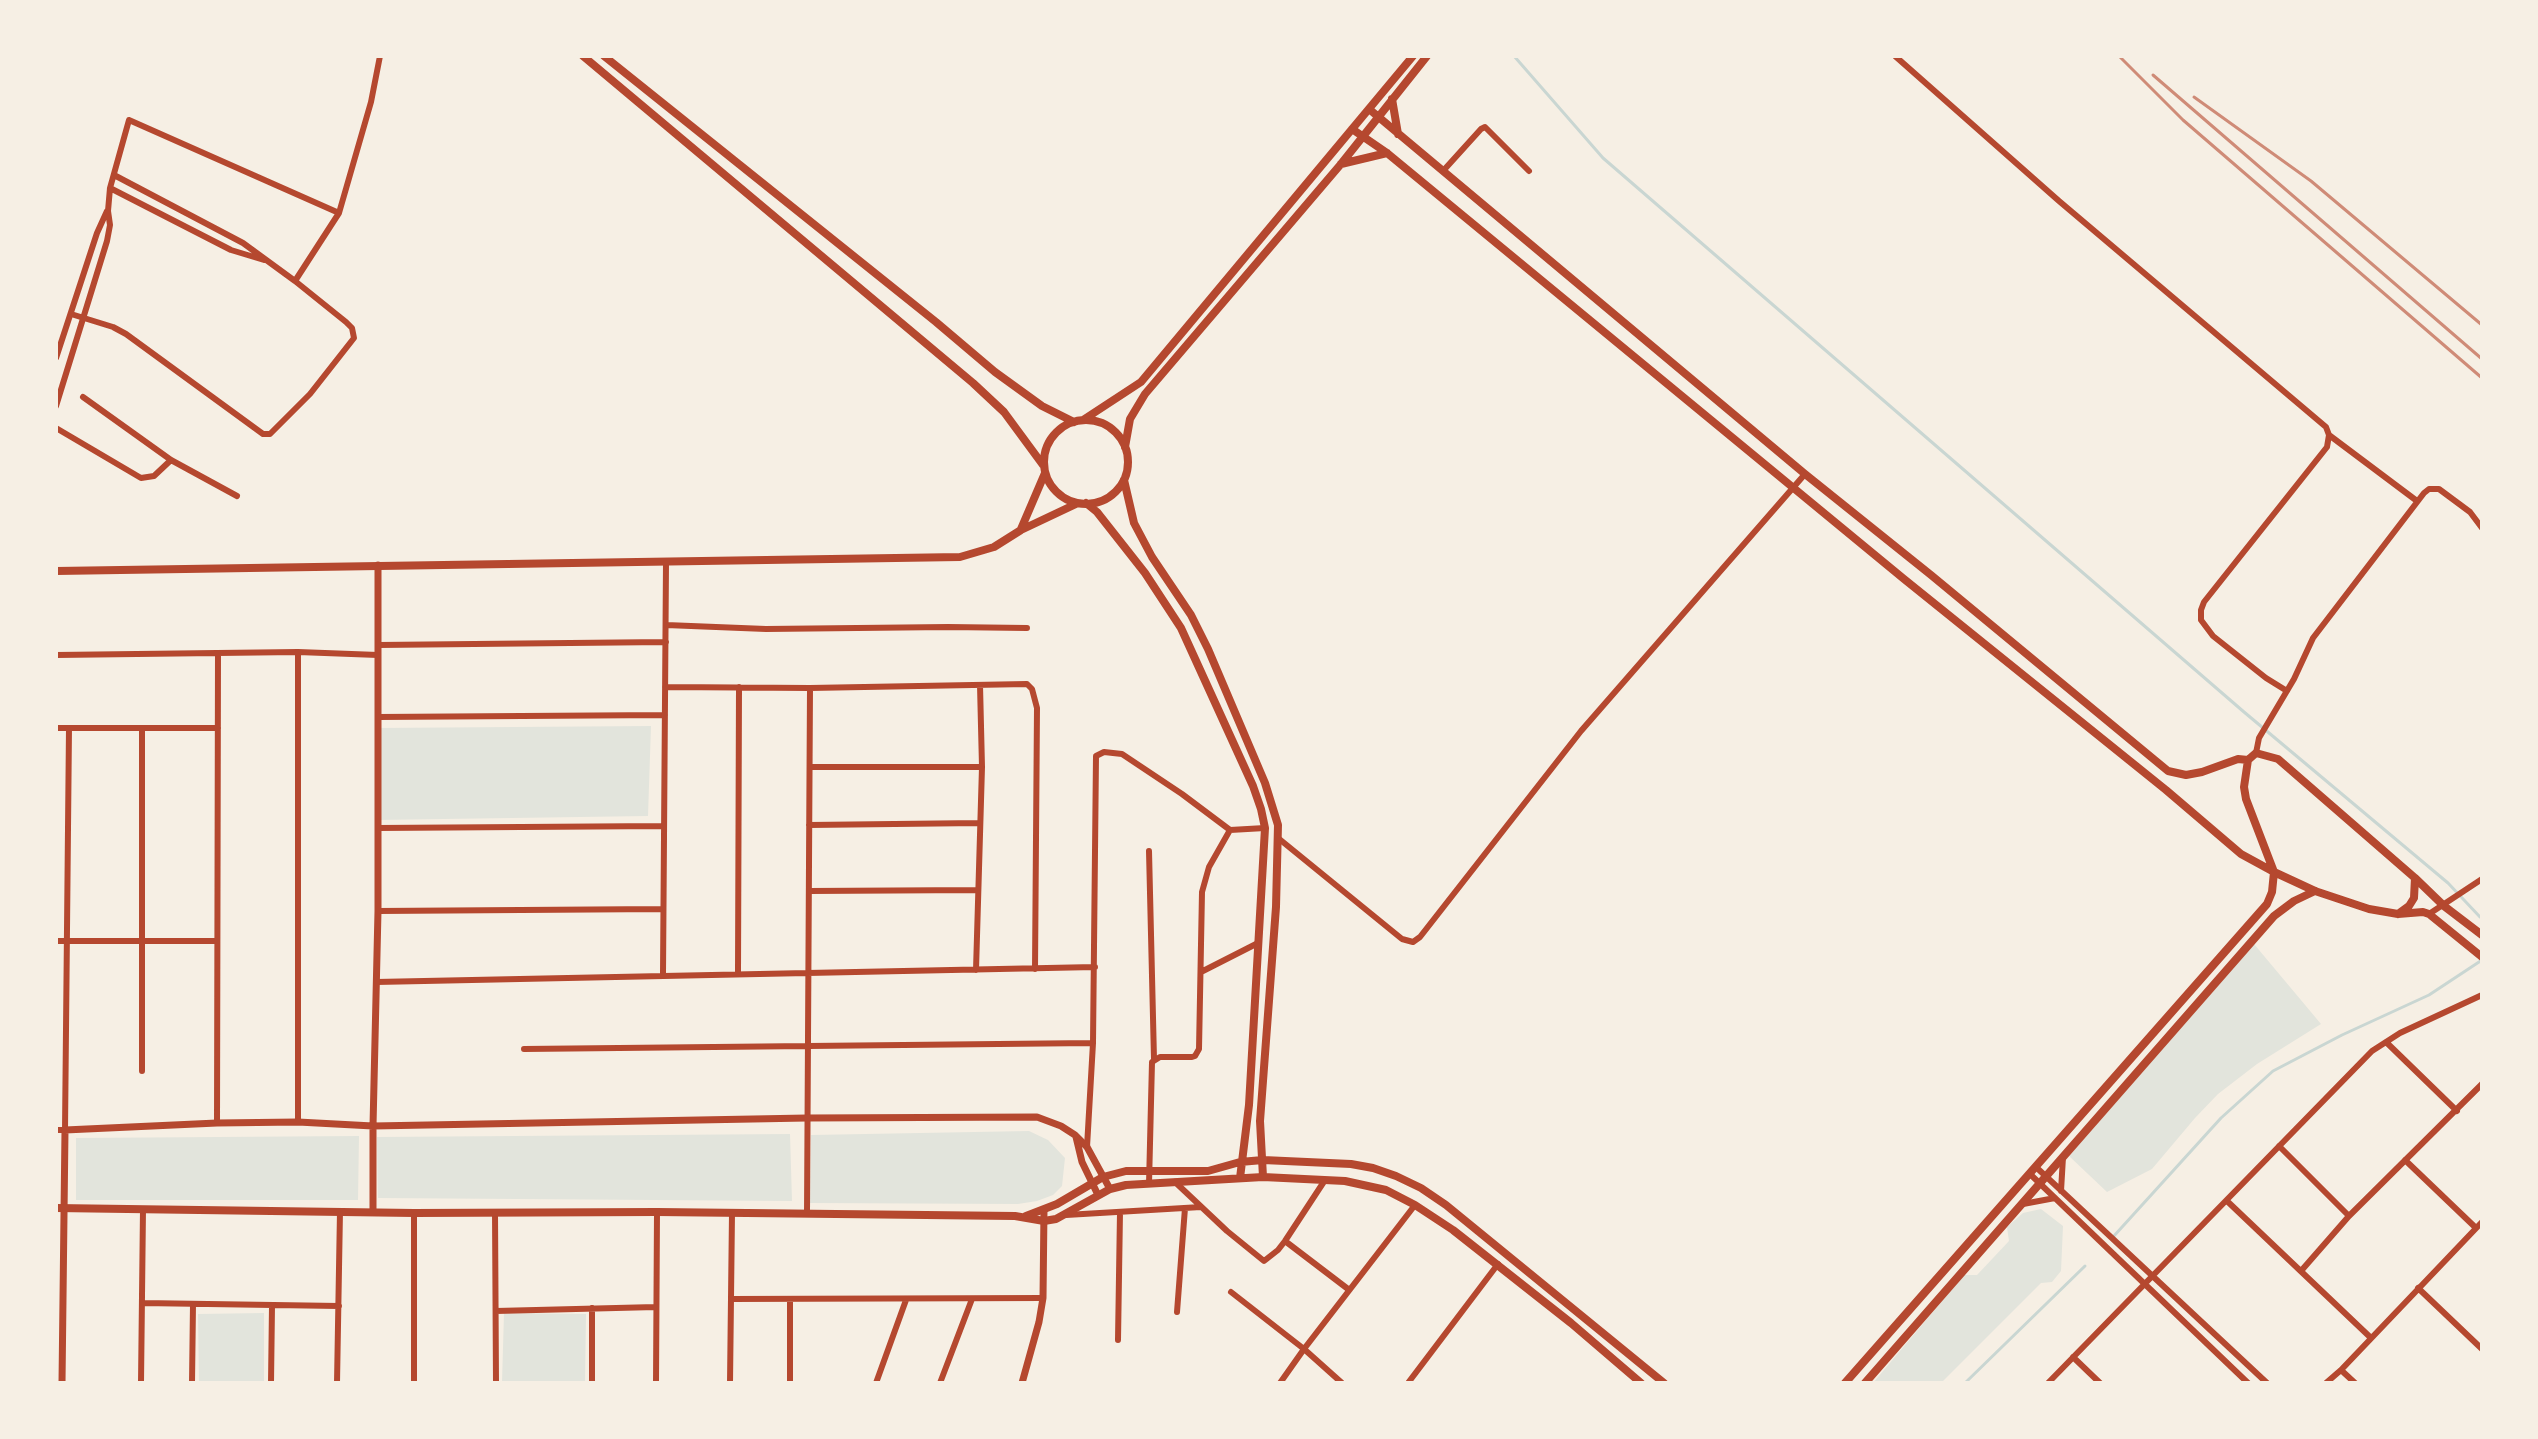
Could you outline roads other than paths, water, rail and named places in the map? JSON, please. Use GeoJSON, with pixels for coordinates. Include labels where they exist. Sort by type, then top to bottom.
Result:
{"type":"FeatureCollection","features":[{"type":"Feature","properties":{"kind":"main road"},"geometry":{"type":"LineString","coordinates":[[583,56],[1004,412],[1044,469],[1048,482],[1059,495],[1097,512],[1145,573],[1181,628],[1253,786],[1265,828],[1249,1105],[1240,1178]]}},
{"type":"Feature","properties":{"kind":"main road"},"geometry":{"type":"LineString","coordinates":[[56,571],[960,557],[994,547],[1021,530],[1081,504],[1098,503],[1114,494],[1124,480],[1128,461],[1118,435],[1107,425],[1079,421],[1042,406],[995,372],[604,56]]}},
{"type":"Feature","properties":{"kind":"main road"},"geometry":{"type":"LineString","coordinates":[[1021,530],[1044,469],[1048,443],[1060,429],[1079,421],[1141,382],[1413,56]]}},
{"type":"Feature","properties":{"kind":"main road"},"geometry":{"type":"LineString","coordinates":[[1125,447],[1130,419],[1145,394],[1341,164],[1427,56]]}},
{"type":"Feature","properties":{"kind":"main road"},"geometry":{"type":"LineString","coordinates":[[1392,99],[1398,134]]}},
{"type":"Feature","properties":{"kind":"main road"},"geometry":{"type":"LineString","coordinates":[[1369,109],[1805,474],[2168,771],[2186,775],[2238,759],[2248,760]]}},
{"type":"Feature","properties":{"kind":"main road"},"geometry":{"type":"LineString","coordinates":[[1352,129],[1387,153],[2241,854],[2315,891],[2369,909],[2398,914],[2429,914],[2482,957]]}},
{"type":"Feature","properties":{"kind":"main road"},"geometry":{"type":"LineString","coordinates":[[1341,164],[1387,153]]}},
{"type":"Feature","properties":{"kind":"main road"},"geometry":{"type":"LineString","coordinates":[[1124,480],[1134,523],[1152,557],[1191,615],[1208,649],[1275,813],[1278,838],[1276,907],[1260,1121],[1263,1177]]}},
{"type":"Feature","properties":{"kind":"main road"},"geometry":{"type":"LineString","coordinates":[[1917,590],[1931,575]]}},
{"type":"Feature","properties":{"kind":"main road"},"geometry":{"type":"LineString","coordinates":[[1845,1383],[2267,904],[2274,872],[2244,787],[2248,760],[2256,753],[2278,759],[2294,771],[2482,935]]}},
{"type":"Feature","properties":{"kind":"main road"},"geometry":{"type":"LineString","coordinates":[[2398,914],[2414,898],[2415,878]]}},
{"type":"Feature","properties":{"kind":"main road"},"geometry":{"type":"LineString","coordinates":[[1865,1383],[2274,916],[2315,891]]}},
{"type":"Feature","properties":{"kind":"main road"},"geometry":{"type":"LineString","coordinates":[[2214,965],[2224,973]]}},
{"type":"Feature","properties":{"kind":"main road"},"geometry":{"type":"LineString","coordinates":[[1026,1216],[1044,1210],[1103,1177],[1126,1171],[1208,1171],[1240,1162],[1263,1160],[1373,1168],[1421,1188],[1446,1205],[1664,1383]]}},
{"type":"Feature","properties":{"kind":"main road"},"geometry":{"type":"LineString","coordinates":[[60,1208],[1026,1216],[1044,1221],[1066,1215],[1098,1195],[1126,1185],[1263,1177],[1345,1181],[1386,1190],[1415,1205],[1498,1264],[1641,1383]]}},
{"type":"Feature","properties":{"kind":"street"},"geometry":{"type":"LineString","coordinates":[[295,281],[339,213],[371,102],[380,56]]}},
{"type":"Feature","properties":{"kind":"street"},"geometry":{"type":"LineString","coordinates":[[1895,56],[2059,201],[2322,421],[2329,435],[2417,501]]}},
{"type":"Feature","properties":{"kind":"street"},"geometry":{"type":"LineString","coordinates":[[56,406],[110,225],[110,188],[129,120],[339,213]]}},
{"type":"Feature","properties":{"kind":"street"},"geometry":{"type":"LineString","coordinates":[[1443,171],[1485,127],[1529,171]]}},
{"type":"Feature","properties":{"kind":"street"},"geometry":{"type":"LineString","coordinates":[[71,314],[126,334],[263,434],[270,434],[310,394],[354,338],[352,328],[346,322],[243,243],[114,175]]}},
{"type":"Feature","properties":{"kind":"street"},"geometry":{"type":"LineString","coordinates":[[110,188],[231,250],[264,260]]}},
{"type":"Feature","properties":{"kind":"street"},"geometry":{"type":"LineString","coordinates":[[56,358],[97,233],[108,211]]}},
{"type":"Feature","properties":{"kind":"street"},"geometry":{"type":"LineString","coordinates":[[83,397],[171,460],[237,496]]}},
{"type":"Feature","properties":{"kind":"street"},"geometry":{"type":"LineString","coordinates":[[56,428],[141,478],[154,476],[171,460]]}},
{"type":"Feature","properties":{"kind":"street"},"geometry":{"type":"LineString","coordinates":[[2287,691],[2213,636],[2201,620],[2201,610],[2204,602],[2315,464],[2327,447],[2329,435]]}},
{"type":"Feature","properties":{"kind":"street"},"geometry":{"type":"LineString","coordinates":[[1278,838],[1402,939],[1413,942],[1581,731],[1805,474]]}},
{"type":"Feature","properties":{"kind":"street"},"geometry":{"type":"LineString","coordinates":[[2256,753],[2259,738],[2313,638],[2429,489],[2439,489],[2470,512],[2482,528]]}},
{"type":"Feature","properties":{"kind":"street"},"geometry":{"type":"LineString","coordinates":[[663,974],[666,563]]}},
{"type":"Feature","properties":{"kind":"street"},"geometry":{"type":"LineString","coordinates":[[373,1212],[378,911],[378,565]]}},
{"type":"Feature","properties":{"kind":"street"},"geometry":{"type":"LineString","coordinates":[[666,625],[766,629],[1027,628]]}},
{"type":"Feature","properties":{"kind":"street"},"geometry":{"type":"LineString","coordinates":[[378,645],[666,642]]}},
{"type":"Feature","properties":{"kind":"street"},"geometry":{"type":"LineString","coordinates":[[56,655],[298,652],[378,655]]}},
{"type":"Feature","properties":{"kind":"street"},"geometry":{"type":"LineString","coordinates":[[298,652],[298,1122]]}},
{"type":"Feature","properties":{"kind":"street"},"geometry":{"type":"LineString","coordinates":[[217,1123],[218,653]]}},
{"type":"Feature","properties":{"kind":"street"},"geometry":{"type":"LineString","coordinates":[[665,687],[1027,684],[1036,699],[1035,969]]}},
{"type":"Feature","properties":{"kind":"street"},"geometry":{"type":"LineString","coordinates":[[976,970],[982,767],[980,685]]}},
{"type":"Feature","properties":{"kind":"street"},"geometry":{"type":"LineString","coordinates":[[738,973],[739,687]]}},
{"type":"Feature","properties":{"kind":"street"},"geometry":{"type":"LineString","coordinates":[[807,1214],[810,688]]}},
{"type":"Feature","properties":{"kind":"street"},"geometry":{"type":"LineString","coordinates":[[378,717],[665,715]]}},
{"type":"Feature","properties":{"kind":"street"},"geometry":{"type":"LineString","coordinates":[[56,728],[218,728]]}},
{"type":"Feature","properties":{"kind":"street"},"geometry":{"type":"LineString","coordinates":[[62,1383],[60,1130],[66,1014],[69,728]]}},
{"type":"Feature","properties":{"kind":"street"},"geometry":{"type":"LineString","coordinates":[[142,729],[142,1071]]}},
{"type":"Feature","properties":{"kind":"street"},"geometry":{"type":"LineString","coordinates":[[1087,1147],[1095,967],[1094,761],[1097,754],[1111,751],[1122,754],[1230,830],[1265,828]]}},
{"type":"Feature","properties":{"kind":"street"},"geometry":{"type":"LineString","coordinates":[[810,767],[982,767]]}},
{"type":"Feature","properties":{"kind":"street"},"geometry":{"type":"LineString","coordinates":[[809,825],[980,823]]}},
{"type":"Feature","properties":{"kind":"street"},"geometry":{"type":"LineString","coordinates":[[378,828],[664,826]]}},
{"type":"Feature","properties":{"kind":"street"},"geometry":{"type":"LineString","coordinates":[[1154,1059],[1192,1057],[1197,1053],[1202,892],[1209,867],[1230,830]]}},
{"type":"Feature","properties":{"kind":"street"},"geometry":{"type":"LineString","coordinates":[[1149,851],[1154,1059],[1149,1184]]}},
{"type":"Feature","properties":{"kind":"street"},"geometry":{"type":"LineString","coordinates":[[56,860],[67,860]]}},
{"type":"Feature","properties":{"kind":"street"},"geometry":{"type":"LineString","coordinates":[[2429,914],[2479,881]]}},
{"type":"Feature","properties":{"kind":"street"},"geometry":{"type":"LineString","coordinates":[[809,891],[978,890]]}},
{"type":"Feature","properties":{"kind":"street"},"geometry":{"type":"LineString","coordinates":[[378,911],[663,909]]}},
{"type":"Feature","properties":{"kind":"street"},"geometry":{"type":"LineString","coordinates":[[56,941],[217,941]]}},
{"type":"Feature","properties":{"kind":"street"},"geometry":{"type":"LineString","coordinates":[[1201,972],[1258,943]]}},
{"type":"Feature","properties":{"kind":"street"},"geometry":{"type":"LineString","coordinates":[[376,982],[1095,967]]}},
{"type":"Feature","properties":{"kind":"street"},"geometry":{"type":"LineString","coordinates":[[2048,1383],[2354,1067],[2386,1042],[2482,995]]}},
{"type":"Feature","properties":{"kind":"street"},"geometry":{"type":"LineString","coordinates":[[56,1014],[66,1014]]}},
{"type":"Feature","properties":{"kind":"street"},"geometry":{"type":"LineString","coordinates":[[2386,1042],[2457,1111]]}},
{"type":"Feature","properties":{"kind":"street"},"geometry":{"type":"LineString","coordinates":[[524,1049],[1093,1043]]}},
{"type":"Feature","properties":{"kind":"street"},"geometry":{"type":"LineString","coordinates":[[2301,1271],[2349,1216],[2482,1084]]}},
{"type":"Feature","properties":{"kind":"street"},"geometry":{"type":"LineString","coordinates":[[60,1130],[217,1123],[298,1122],[373,1126],[1037,1117],[1075,1135],[1087,1147],[1110,1189]]}},
{"type":"Feature","properties":{"kind":"street"},"geometry":{"type":"LineString","coordinates":[[1075,1135],[1078,1152],[1098,1195]]}},
{"type":"Feature","properties":{"kind":"street"},"geometry":{"type":"LineString","coordinates":[[2279,1146],[2349,1216]]}},
{"type":"Feature","properties":{"kind":"street"},"geometry":{"type":"LineString","coordinates":[[2061,1191],[2063,1157]]}},
{"type":"Feature","properties":{"kind":"street"},"geometry":{"type":"LineString","coordinates":[[2326,1383],[2479,1225],[2405,1160]]}},
{"type":"Feature","properties":{"kind":"street"},"geometry":{"type":"LineString","coordinates":[[2034,1172],[2061,1191],[2267,1383]]}},
{"type":"Feature","properties":{"kind":"street"},"geometry":{"type":"LineString","coordinates":[[1175,1182],[1261,1261],[1269,1258],[1285,1241],[1325,1180]]}},
{"type":"Feature","properties":{"kind":"street"},"geometry":{"type":"LineString","coordinates":[[2043,1180],[2055,1198],[2248,1383]]}},
{"type":"Feature","properties":{"kind":"street"},"geometry":{"type":"LineString","coordinates":[[2021,1204],[2055,1198]]}},
{"type":"Feature","properties":{"kind":"street"},"geometry":{"type":"LineString","coordinates":[[2227,1201],[2370,1337]]}},
{"type":"Feature","properties":{"kind":"street"},"geometry":{"type":"LineString","coordinates":[[1280,1383],[1348,1289],[1415,1205]]}},
{"type":"Feature","properties":{"kind":"street"},"geometry":{"type":"LineString","coordinates":[[1066,1215],[1201,1207]]}},
{"type":"Feature","properties":{"kind":"street"},"geometry":{"type":"LineString","coordinates":[[1177,1312],[1185,1208]]}},
{"type":"Feature","properties":{"kind":"street"},"geometry":{"type":"LineString","coordinates":[[141,1383],[143,1209]]}},
{"type":"Feature","properties":{"kind":"street"},"geometry":{"type":"LineString","coordinates":[[1022,1383],[1043,1298],[1044,1210]]}},
{"type":"Feature","properties":{"kind":"street"},"geometry":{"type":"LineString","coordinates":[[337,1383],[340,1211]]}},
{"type":"Feature","properties":{"kind":"street"},"geometry":{"type":"LineString","coordinates":[[495,1212],[496,1383]]}},
{"type":"Feature","properties":{"kind":"street"},"geometry":{"type":"LineString","coordinates":[[656,1383],[657,1212]]}},
{"type":"Feature","properties":{"kind":"street"},"geometry":{"type":"LineString","coordinates":[[1118,1340],[1120,1212]]}},
{"type":"Feature","properties":{"kind":"street"},"geometry":{"type":"LineString","coordinates":[[414,1213],[414,1383]]}},
{"type":"Feature","properties":{"kind":"street"},"geometry":{"type":"LineString","coordinates":[[730,1383],[732,1213]]}},
{"type":"Feature","properties":{"kind":"street"},"geometry":{"type":"LineString","coordinates":[[1285,1241],[1348,1289]]}},
{"type":"Feature","properties":{"kind":"street"},"geometry":{"type":"LineString","coordinates":[[1408,1383],[1498,1264]]}},
{"type":"Feature","properties":{"kind":"street"},"geometry":{"type":"LineString","coordinates":[[2418,1288],[2482,1349]]}},
{"type":"Feature","properties":{"kind":"street"},"geometry":{"type":"LineString","coordinates":[[1231,1292],[1342,1383]]}},
{"type":"Feature","properties":{"kind":"street"},"geometry":{"type":"LineString","coordinates":[[731,1299],[1043,1298]]}},
{"type":"Feature","properties":{"kind":"street"},"geometry":{"type":"LineString","coordinates":[[940,1383],[972,1299]]}},
{"type":"Feature","properties":{"kind":"street"},"geometry":{"type":"LineString","coordinates":[[790,1300],[790,1383]]}},
{"type":"Feature","properties":{"kind":"street"},"geometry":{"type":"LineString","coordinates":[[876,1383],[906,1300]]}},
{"type":"Feature","properties":{"kind":"street"},"geometry":{"type":"LineString","coordinates":[[142,1303],[339,1306]]}},
{"type":"Feature","properties":{"kind":"street"},"geometry":{"type":"LineString","coordinates":[[192,1383],[193,1304]]}},
{"type":"Feature","properties":{"kind":"street"},"geometry":{"type":"LineString","coordinates":[[271,1383],[272,1306]]}},
{"type":"Feature","properties":{"kind":"street"},"geometry":{"type":"LineString","coordinates":[[496,1311],[656,1307]]}},
{"type":"Feature","properties":{"kind":"street"},"geometry":{"type":"LineString","coordinates":[[592,1308],[592,1383]]}},
{"type":"Feature","properties":{"kind":"street"},"geometry":{"type":"LineString","coordinates":[[2073,1357],[2100,1383]]}},
{"type":"Feature","properties":{"kind":"street"},"geometry":{"type":"LineString","coordinates":[[2341,1370],[2355,1383]]}},
{"type":"Feature","properties":{"kind":"waterway"},"geometry":{"type":"LineString","coordinates":[[1514,56],[1603,158],[2244,712],[2448,883],[2480,917]]}},
{"type":"Feature","properties":{"kind":"waterway"},"geometry":{"type":"LineString","coordinates":[[2113,1237],[2221,1118],[2273,1071],[2429,995],[2482,960]]}},
{"type":"Feature","properties":{"kind":"waterway"},"geometry":{"type":"LineString","coordinates":[[1965,1383],[2085,1266]]}},
{"type":"Feature","properties":{"kind":"railway"},"geometry":{"type":"LineString","coordinates":[[2119,56],[2183,120],[2482,378]]}},
{"type":"Feature","properties":{"kind":"railway"},"geometry":{"type":"LineString","coordinates":[[2153,75],[2482,359]]}},
{"type":"Feature","properties":{"kind":"railway"},"geometry":{"type":"LineString","coordinates":[[2194,97],[2311,181],[2482,325]]}}]}
